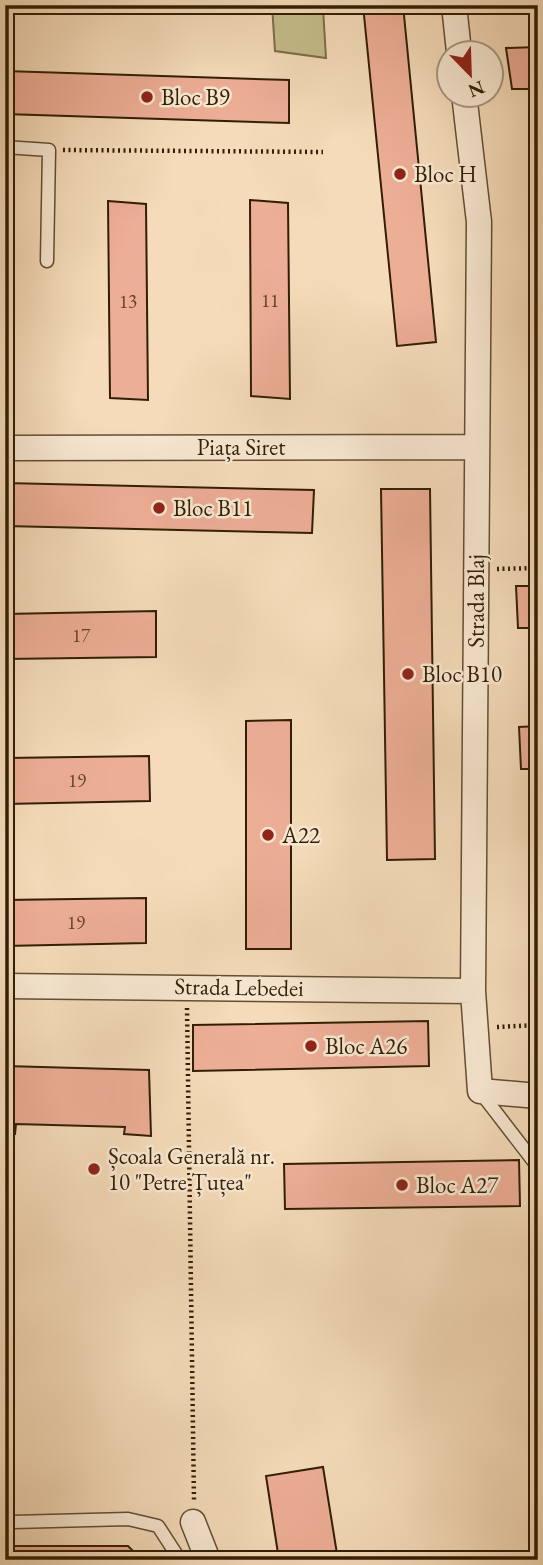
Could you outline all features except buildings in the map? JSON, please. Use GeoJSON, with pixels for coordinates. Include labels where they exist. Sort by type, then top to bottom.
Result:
{"type":"FeatureCollection","features":[{"type":"Feature","properties":{"kind":"street"},"geometry":{"type":"LineString","coordinates":[[454,5],[458,38]]}},
{"type":"Feature","properties":{"kind":"street","name":"Strada Blaj"},"geometry":{"type":"LineString","coordinates":[[466,108],[479,222],[472,991],[480,1091]]}},
{"type":"Feature","properties":{"kind":"street","name":"Piața Siret"},"geometry":{"type":"LineString","coordinates":[[5,448],[477,447]]}},
{"type":"Feature","properties":{"kind":"street","name":"Strada Lebedei"},"geometry":{"type":"LineString","coordinates":[[5,986],[472,991]]}},
{"type":"Feature","properties":{"kind":"street"},"geometry":{"type":"LineString","coordinates":[[480,1091],[538,1096]]}},
{"type":"Feature","properties":{"kind":"street"},"geometry":{"type":"LineString","coordinates":[[193,1512],[208,1560]]}},
{"type":"Feature","properties":{"kind":"lane"},"geometry":{"type":"LineString","coordinates":[[5,147],[48,150],[47,261]]}},
{"type":"Feature","properties":{"kind":"lane"},"geometry":{"type":"LineString","coordinates":[[480,1091],[522,1150],[538,1167]]}},
{"type":"Feature","properties":{"kind":"lane"},"geometry":{"type":"LineString","coordinates":[[13,1521],[128,1519],[158,1526],[180,1560]]}},
{"type":"Feature","properties":{"kind":"path"},"geometry":{"type":"LineString","coordinates":[[48,150],[323,152]]}},
{"type":"Feature","properties":{"kind":"path"},"geometry":{"type":"LineString","coordinates":[[476,570],[538,568]]}},
{"type":"Feature","properties":{"kind":"path"},"geometry":{"type":"LineString","coordinates":[[187,986],[193,1512]]}},
{"type":"Feature","properties":{"kind":"path"},"geometry":{"type":"LineString","coordinates":[[475,1028],[538,1026]]}},
{"type":"Feature","properties":{"kind":"shaded area"},"geometry":{"type":"Polygon","coordinates":[[[272,5],[309,5],[323,8],[326,58],[275,51],[272,5]]]}},
{"type":"Feature","properties":{"kind":"place","name":"Bloc B9"},"geometry":{"type":"Point","coordinates":[147,97]}},
{"type":"Feature","properties":{"kind":"place","name":"Bloc H"},"geometry":{"type":"Point","coordinates":[400,174]}},
{"type":"Feature","properties":{"kind":"place","name":"Bloc B11"},"geometry":{"type":"Point","coordinates":[159,508]}},
{"type":"Feature","properties":{"kind":"place","name":"Bloc B10"},"geometry":{"type":"Point","coordinates":[408,674]}},
{"type":"Feature","properties":{"kind":"place","name":"A22"},"geometry":{"type":"Point","coordinates":[268,835]}},
{"type":"Feature","properties":{"kind":"place","name":"Bloc A26"},"geometry":{"type":"Point","coordinates":[311,1046]}},
{"type":"Feature","properties":{"kind":"place","name":"Școala Generală nr. 10 \"Petre Țuțea\""},"geometry":{"type":"Point","coordinates":[94,1169]}},
{"type":"Feature","properties":{"kind":"place","name":"Bloc A27"},"geometry":{"type":"Point","coordinates":[402,1185]}}]}
